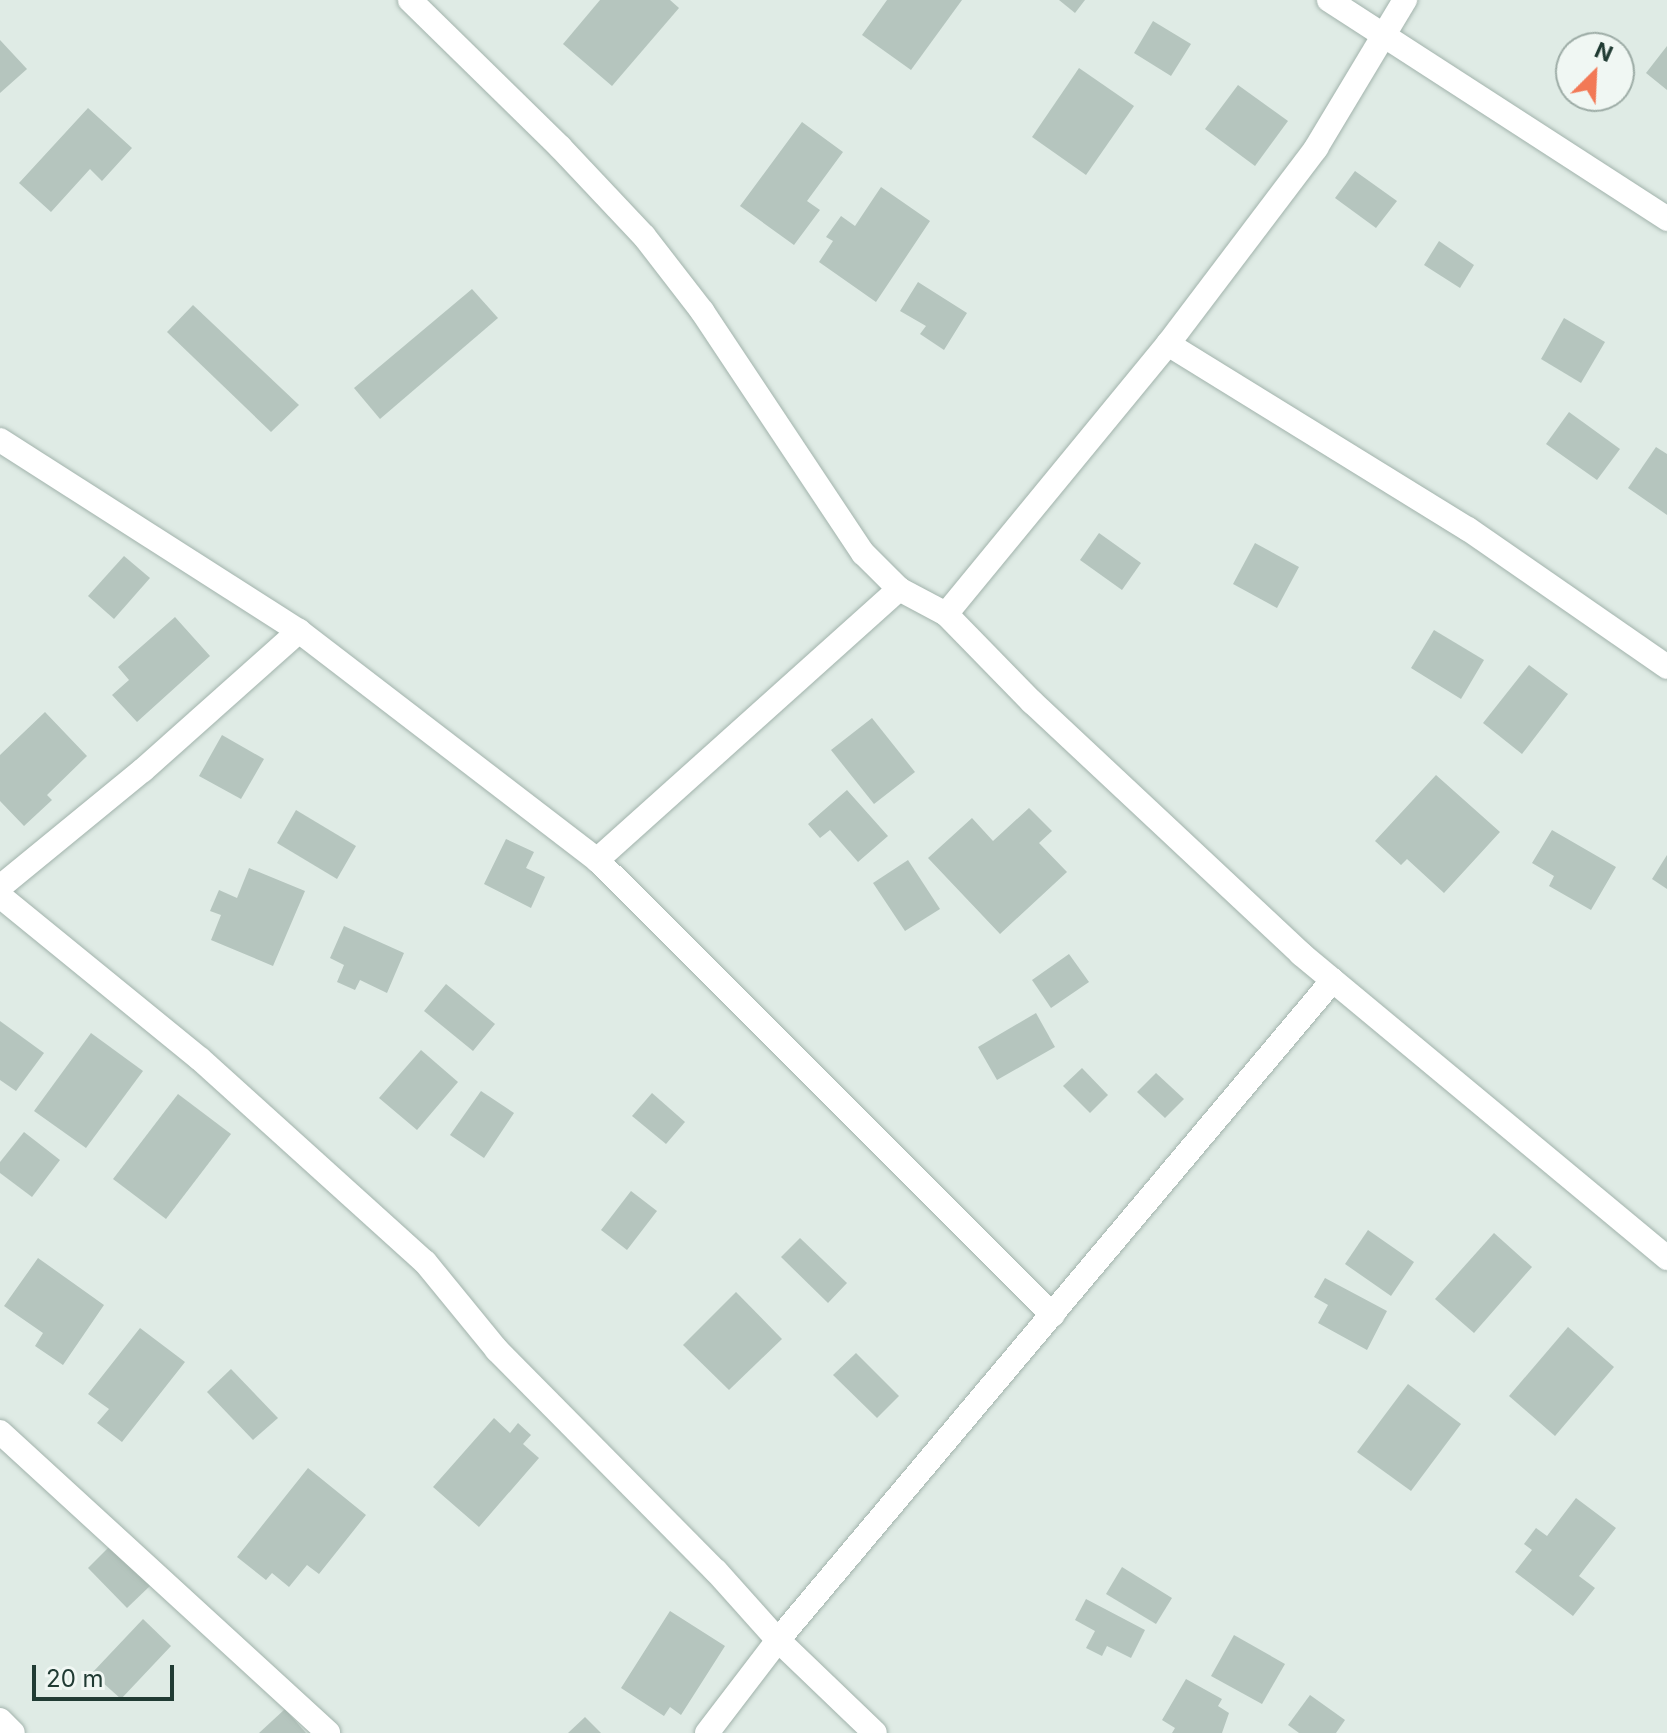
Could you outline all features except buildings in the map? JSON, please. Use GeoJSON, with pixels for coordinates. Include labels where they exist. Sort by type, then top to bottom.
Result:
{"type":"FeatureCollection","features":[{"type":"Feature","properties":{"kind":"street"},"geometry":{"type":"LineString","coordinates":[[410,0],[560,147],[644,236],[702,311],[863,553],[899,589],[946,614],[1044,713],[1333,980],[1667,1258]]}},
{"type":"Feature","properties":{"kind":"street"},"geometry":{"type":"LineString","coordinates":[[1329,0],[1667,219]]}},
{"type":"Feature","properties":{"kind":"street"},"geometry":{"type":"LineString","coordinates":[[946,614],[1168,344],[1316,148],[1405,0]]}},
{"type":"Feature","properties":{"kind":"street"},"geometry":{"type":"LineString","coordinates":[[1168,344],[1468,529],[1667,667]]}},
{"type":"Feature","properties":{"kind":"street"},"geometry":{"type":"LineString","coordinates":[[0,440],[299,631],[597,860],[1053,1315]]}},
{"type":"Feature","properties":{"kind":"street"},"geometry":{"type":"LineString","coordinates":[[597,860],[899,589]]}},
{"type":"Feature","properties":{"kind":"street"},"geometry":{"type":"LineString","coordinates":[[0,887],[143,770],[299,631]]}},
{"type":"Feature","properties":{"kind":"street"},"geometry":{"type":"LineString","coordinates":[[0,896],[200,1059],[425,1262],[497,1350],[716,1571],[778,1640],[875,1733]]}},
{"type":"Feature","properties":{"kind":"street"},"geometry":{"type":"LineString","coordinates":[[707,1733],[778,1640],[1333,980]]}},
{"type":"Feature","properties":{"kind":"street"},"geometry":{"type":"LineString","coordinates":[[0,1432],[328,1733]]}},
{"type":"Feature","properties":{"kind":"street"},"geometry":{"type":"LineString","coordinates":[[0,1720],[13,1733]]}}]}
